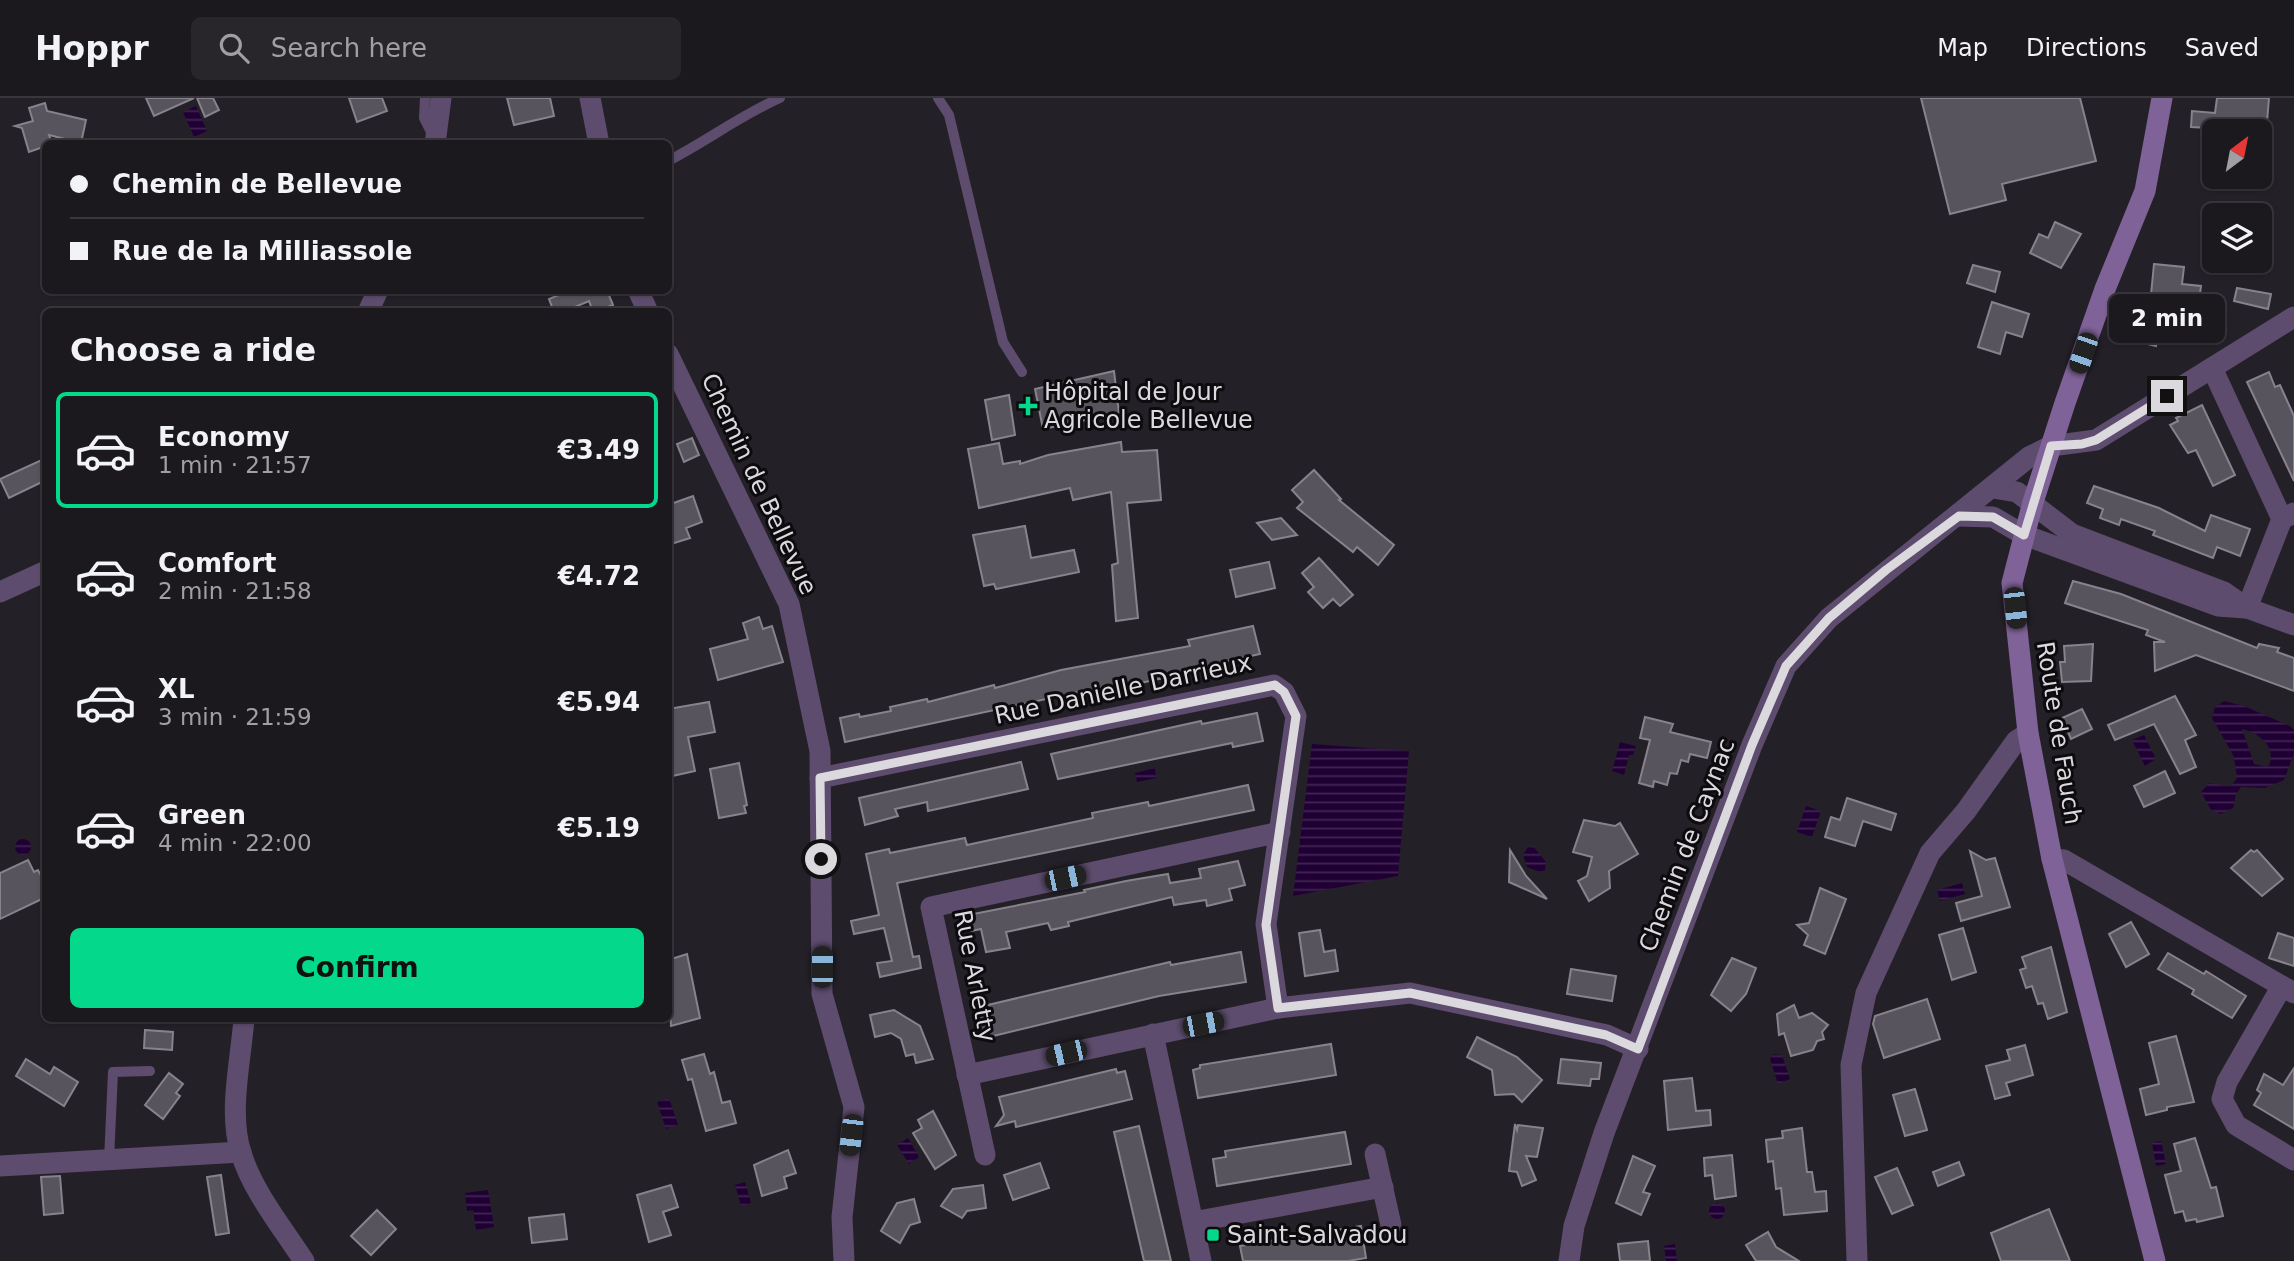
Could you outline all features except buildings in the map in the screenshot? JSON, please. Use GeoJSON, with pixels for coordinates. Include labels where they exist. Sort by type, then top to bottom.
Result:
{"type":"FeatureCollection","features":[{"type":"Feature","properties":{"kind":"street"},"geometry":{"type":"LineString","coordinates":[[435,140],[441,98]]}},
{"type":"Feature","properties":{"kind":"street"},"geometry":{"type":"LineString","coordinates":[[590,98],[598,140]]}},
{"type":"Feature","properties":{"kind":"street","name":"Route de Fauch"},"geometry":{"type":"LineString","coordinates":[[2154,1261],[2052,859],[2028,733],[2012,583],[2051,446],[2105,289],[2145,191],[2162,98]]}},
{"type":"Feature","properties":{"kind":"street"},"geometry":{"type":"LineString","coordinates":[[2051,446],[2082,444],[2096,440],[2294,317]]}},
{"type":"Feature","properties":{"kind":"street","name":"Chemin de Bellevue"},"geometry":{"type":"LineString","coordinates":[[672,362],[789,604],[820,751],[822,993],[854,1107],[842,1217],[844,1261]]}},
{"type":"Feature","properties":{"kind":"street"},"geometry":{"type":"LineString","coordinates":[[2212,369],[2288,516],[2247,608]]}},
{"type":"Feature","properties":{"kind":"street","name":"Chemin de Caynac"},"geometry":{"type":"LineString","coordinates":[[1570,1261],[1574,1226],[1604,1133],[1752,745],[1786,666],[1829,618],[1886,570],[1959,516],[2029,457],[2051,446]]}},
{"type":"Feature","properties":{"kind":"street"},"geometry":{"type":"LineString","coordinates":[[1993,488],[2017,492],[2072,534],[2224,592],[2247,608],[2294,625]]}},
{"type":"Feature","properties":{"kind":"street"},"geometry":{"type":"LineString","coordinates":[[1959,516],[1993,517],[2024,535],[2218,606],[2247,608]]}},
{"type":"Feature","properties":{"kind":"street"},"geometry":{"type":"LineString","coordinates":[[0,592],[42,573]]}},
{"type":"Feature","properties":{"kind":"street","name":"Rue Danielle Darrieux"},"geometry":{"type":"LineString","coordinates":[[820,778],[1275,685],[1284,692],[1296,716],[1266,925],[1278,1008]]}},
{"type":"Feature","properties":{"kind":"street"},"geometry":{"type":"LineString","coordinates":[[1857,1261],[1851,1065],[1866,993],[1930,853],[2017,741],[2028,733]]}},
{"type":"Feature","properties":{"kind":"street","name":"Rue Arletty"},"geometry":{"type":"LineString","coordinates":[[985,1155],[930,907],[1280,832]]}},
{"type":"Feature","properties":{"kind":"street"},"geometry":{"type":"LineString","coordinates":[[2052,859],[2064,860],[2288,990],[2227,1082],[2222,1099],[2236,1125],[2294,1160]]}},
{"type":"Feature","properties":{"kind":"street"},"geometry":{"type":"LineString","coordinates":[[967,1075],[1278,1008],[1410,993],[1606,1035],[1638,1049]]}},
{"type":"Feature","properties":{"kind":"street"},"geometry":{"type":"LineString","coordinates":[[244,1022],[236,1114],[241,1152],[254,1183],[304,1261]]}},
{"type":"Feature","properties":{"kind":"street"},"geometry":{"type":"LineString","coordinates":[[1153,1034],[1201,1261]]}},
{"type":"Feature","properties":{"kind":"street"},"geometry":{"type":"LineString","coordinates":[[0,1166],[241,1152]]}},
{"type":"Feature","properties":{"kind":"street"},"geometry":{"type":"LineString","coordinates":[[1375,1154],[1391,1226]]}},
{"type":"Feature","properties":{"kind":"street"},"geometry":{"type":"LineString","coordinates":[[1193,1222],[1383,1187]]}},
{"type":"Feature","properties":{"kind":"lane"},"geometry":{"type":"LineString","coordinates":[[425,98],[424,118],[434,140]]}},
{"type":"Feature","properties":{"kind":"lane"},"geometry":{"type":"LineString","coordinates":[[672,159],[705,142],[747,113],[780,98]]}},
{"type":"Feature","properties":{"kind":"lane"},"geometry":{"type":"LineString","coordinates":[[938,98],[949,115],[1003,342],[1022,372]]}},
{"type":"Feature","properties":{"kind":"lane"},"geometry":{"type":"LineString","coordinates":[[109,1160],[113,1072],[150,1071]]}},
{"type":"Feature","properties":{"kind":"shaded area"},"geometry":{"type":"Polygon","coordinates":[[[196,106],[207,131],[194,137],[183,112],[196,106]]]}},
{"type":"Feature","properties":{"kind":"shaded area"},"geometry":{"type":"Polygon","coordinates":[[[2224,701],[2244,706],[2294,730],[2294,753],[2284,780],[2265,788],[2241,787],[2236,794],[2233,808],[2221,814],[2211,810],[2201,792],[2209,783],[2231,786],[2237,778],[2234,757],[2212,718],[2215,707],[2224,701]],[[2242,729],[2254,764],[2268,767],[2271,754],[2266,742],[2242,729]]]}},
{"type":"Feature","properties":{"kind":"shaded area"},"geometry":{"type":"Polygon","coordinates":[[[2144,735],[2156,759],[2145,766],[2132,740],[2144,735]]]}},
{"type":"Feature","properties":{"kind":"shaded area"},"geometry":{"type":"Polygon","coordinates":[[[1620,742],[1636,746],[1633,755],[1629,755],[1624,775],[1612,771],[1620,742]]]}},
{"type":"Feature","properties":{"kind":"shaded area"},"geometry":{"type":"Polygon","coordinates":[[[1312,744],[1409,751],[1398,876],[1293,896],[1312,744]]]}},
{"type":"Feature","properties":{"kind":"shaded area"},"geometry":{"type":"Polygon","coordinates":[[[1155,768],[1156,778],[1137,782],[1135,773],[1155,768]]]}},
{"type":"Feature","properties":{"kind":"shaded area"},"geometry":{"type":"Polygon","coordinates":[[[1806,806],[1821,811],[1812,837],[1797,832],[1806,806]]]}},
{"type":"Feature","properties":{"kind":"shaded area"},"geometry":{"type":"Polygon","coordinates":[[[20,839],[26,839],[31,847],[29,853],[20,855],[15,850],[15,844],[20,839]]]}},
{"type":"Feature","properties":{"kind":"shaded area"},"geometry":{"type":"Polygon","coordinates":[[[1533,846],[1546,862],[1545,870],[1540,872],[1527,867],[1523,855],[1528,847],[1533,846]]]}},
{"type":"Feature","properties":{"kind":"shaded area"},"geometry":{"type":"Polygon","coordinates":[[[1962,883],[1965,894],[1940,901],[1937,890],[1962,883]]]}},
{"type":"Feature","properties":{"kind":"shaded area"},"geometry":{"type":"Polygon","coordinates":[[[1774,1054],[1782,1055],[1790,1079],[1778,1084],[1770,1059],[1774,1054]]]}},
{"type":"Feature","properties":{"kind":"shaded area"},"geometry":{"type":"Polygon","coordinates":[[[669,1098],[678,1125],[666,1129],[657,1102],[669,1098]]]}},
{"type":"Feature","properties":{"kind":"shaded area"},"geometry":{"type":"Polygon","coordinates":[[[908,1138],[919,1157],[909,1164],[897,1145],[908,1138]]]}},
{"type":"Feature","properties":{"kind":"shaded area"},"geometry":{"type":"Polygon","coordinates":[[[2161,1141],[2166,1164],[2156,1166],[2152,1143],[2161,1141]]]}},
{"type":"Feature","properties":{"kind":"shaded area"},"geometry":{"type":"Polygon","coordinates":[[[745,1182],[751,1203],[741,1206],[735,1185],[745,1182]]]}},
{"type":"Feature","properties":{"kind":"shaded area"},"geometry":{"type":"Polygon","coordinates":[[[488,1190],[494,1227],[476,1230],[473,1210],[467,1211],[465,1193],[488,1190]]]}},
{"type":"Feature","properties":{"kind":"shaded area"},"geometry":{"type":"Polygon","coordinates":[[[1714,1203],[1720,1203],[1725,1211],[1723,1217],[1714,1219],[1709,1214],[1709,1208],[1714,1203]]]}},
{"type":"Feature","properties":{"kind":"shaded area"},"geometry":{"type":"Polygon","coordinates":[[[1675,1244],[1677,1261],[1666,1261],[1664,1246],[1675,1244]]]}},
{"type":"Feature","properties":{"kind":"place","name":"Hôpital de Jour Agricole Bellevue"},"geometry":{"type":"Point","coordinates":[1028,406]}},
{"type":"Feature","properties":{"kind":"place","name":"Saint-Salvadou"},"geometry":{"type":"Point","coordinates":[1213,1235]}},
{"type":"Feature","properties":{"kind":"route"},"geometry":{"type":"LineString","coordinates":[[821,859],[820,778],[1275,685],[1284,692],[1296,716],[1266,925],[1278,1008],[1410,993],[1606,1035],[1638,1049],[1752,745],[1786,666],[1829,618],[1886,570],[1959,516],[1993,517],[2024,535],[2051,446],[2082,444],[2096,440],[2167,396]]}}]}
